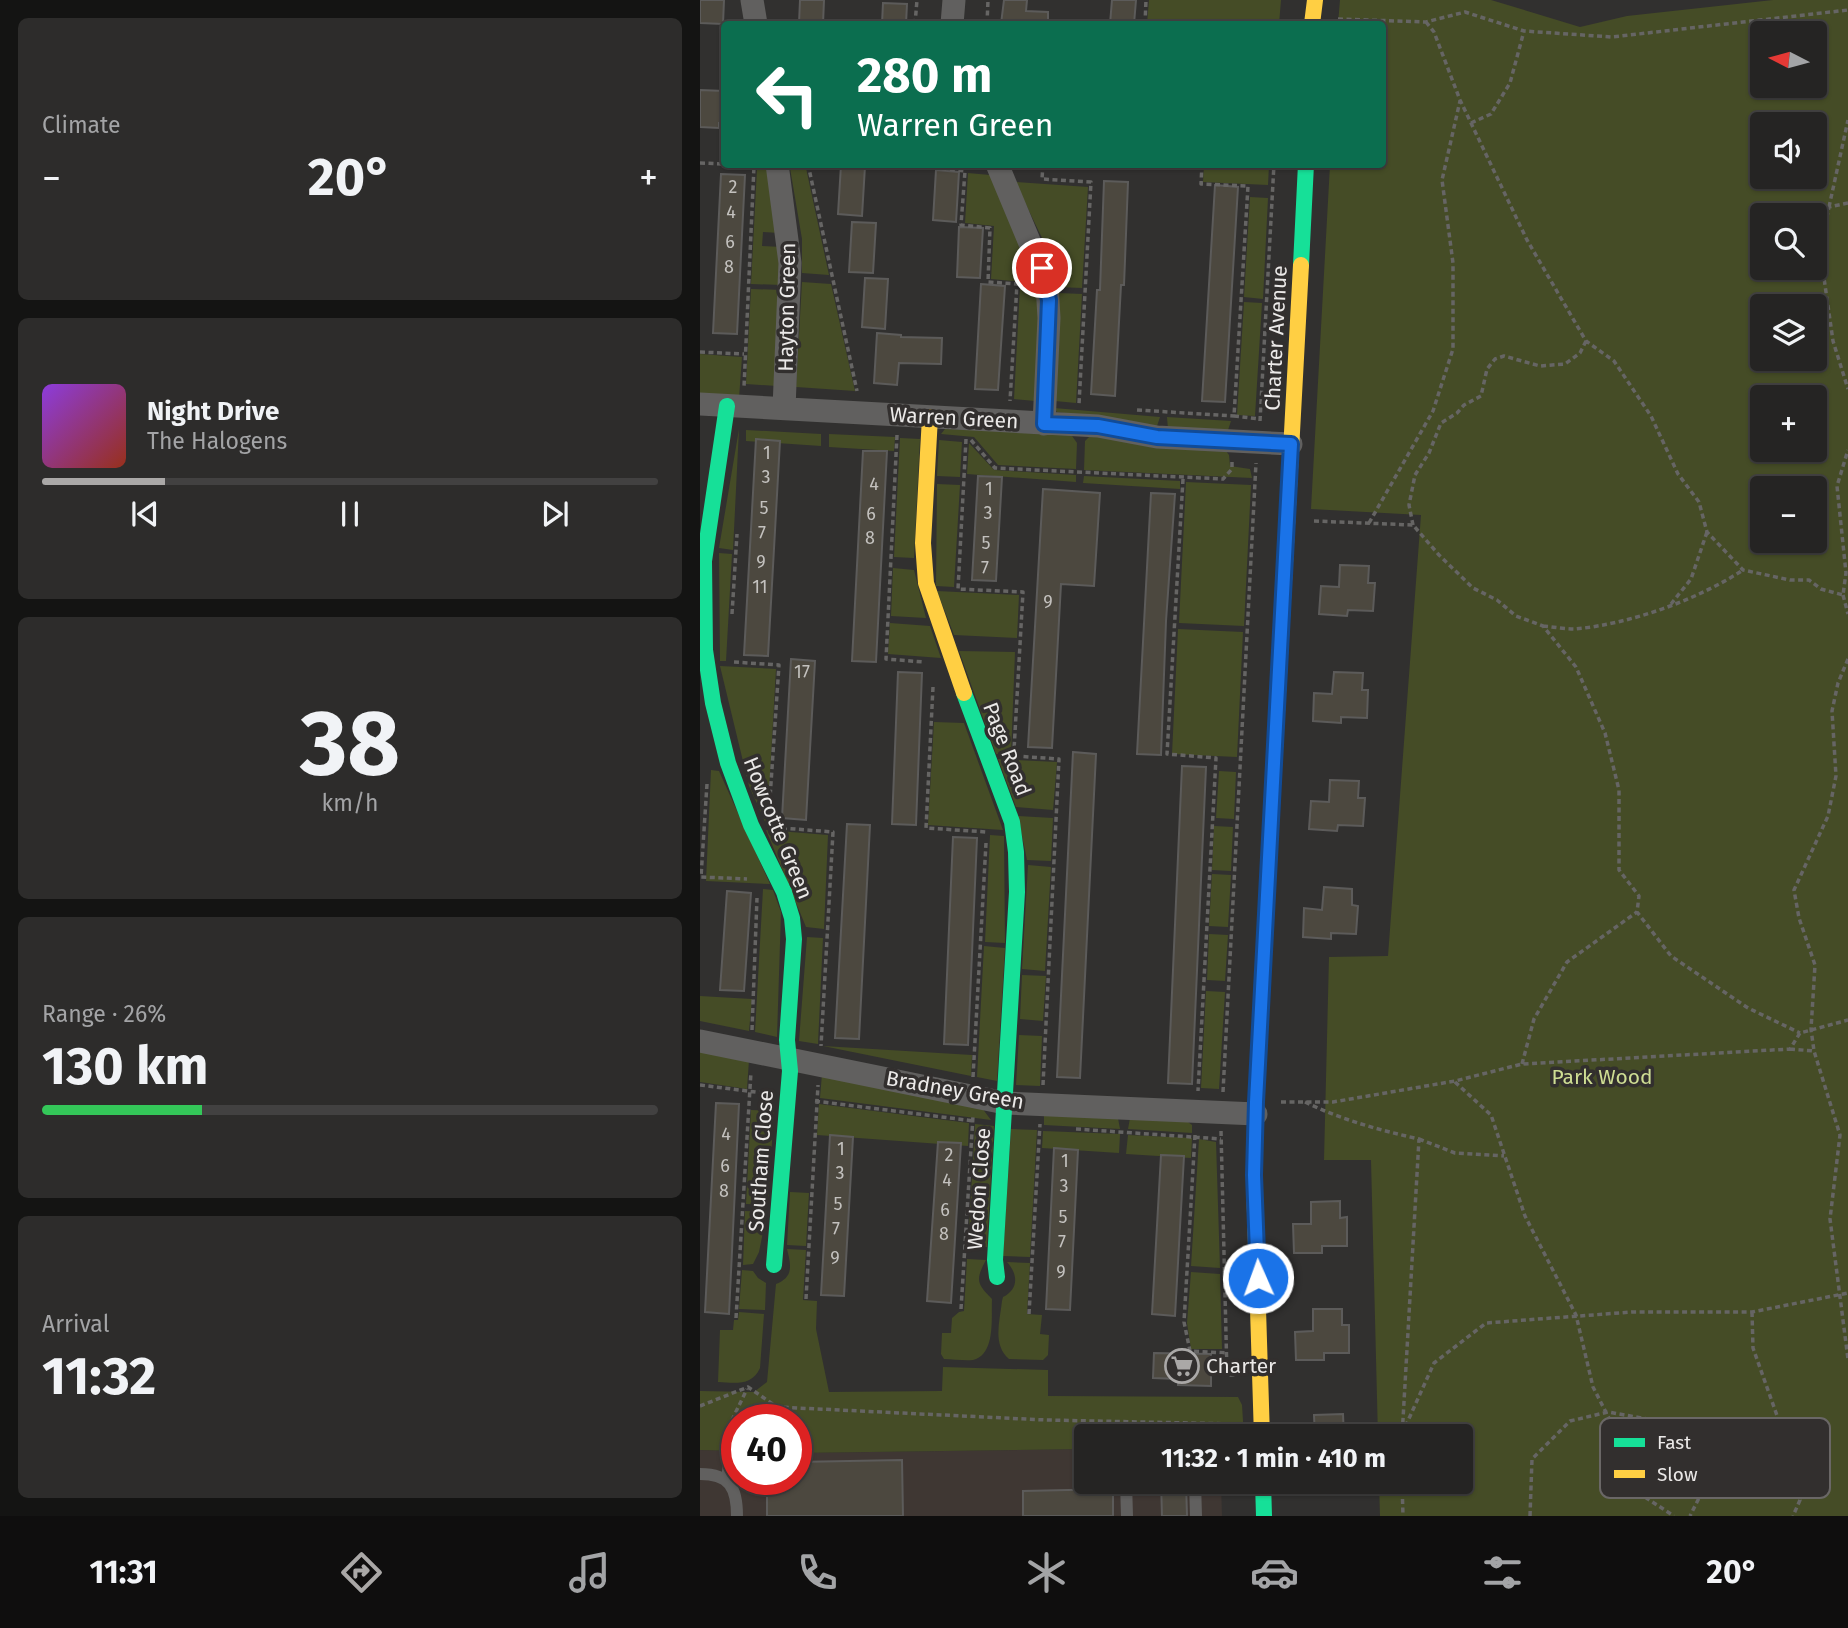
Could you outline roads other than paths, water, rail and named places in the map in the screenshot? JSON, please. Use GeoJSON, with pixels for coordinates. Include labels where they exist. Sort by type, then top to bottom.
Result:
{"type":"FeatureCollection","features":[{"type":"Feature","properties":{"kind":"street"},"geometry":{"type":"LineString","coordinates":[[752,0],[756,21]]}},
{"type":"Feature","properties":{"kind":"street"},"geometry":{"type":"LineString","coordinates":[[952,21],[954,0]]}},
{"type":"Feature","properties":{"kind":"street"},"geometry":{"type":"LineString","coordinates":[[1312,21],[1315,0]]}},
{"type":"Feature","properties":{"kind":"street","name":"Hayton Green"},"geometry":{"type":"LineString","coordinates":[[778,168],[790,262],[784,408]]}},
{"type":"Feature","properties":{"kind":"street"},"geometry":{"type":"LineString","coordinates":[[998,168],[1047,284],[1049,318],[1044,424]]}},
{"type":"Feature","properties":{"kind":"street","name":"Charter Avenue"},"geometry":{"type":"LineString","coordinates":[[1262,1424],[1254,1175],[1256,1108],[1306,168]]}},
{"type":"Feature","properties":{"kind":"street","name":"Warren Green"},"geometry":{"type":"LineString","coordinates":[[700,404],[784,408],[930,427],[1044,424],[1098,426],[1157,437],[1291,444]]}},
{"type":"Feature","properties":{"kind":"street","name":"Howcotte Green"},"geometry":{"type":"LineString","coordinates":[[735,406],[704,561],[705,650],[713,704],[728,763],[751,825],[784,892],[792,918],[794,939],[788,1050]]}},
{"type":"Feature","properties":{"kind":"street","name":"Page Road"},"geometry":{"type":"LineString","coordinates":[[930,427],[923,543],[926,583],[946,645],[1012,822],[1016,852],[1017,891],[1005,1103]]}},
{"type":"Feature","properties":{"kind":"street","name":"Bradney Green"},"geometry":{"type":"LineString","coordinates":[[700,1041],[753,1051],[788,1050],[820,1056],[1005,1103],[1197,1101],[1222,1112],[1256,1108]]}},
{"type":"Feature","properties":{"kind":"street","name":"Southam Close"},"geometry":{"type":"LineString","coordinates":[[774,1265],[788,1050]]}},
{"type":"Feature","properties":{"kind":"street","name":"Wedon Close"},"geometry":{"type":"LineString","coordinates":[[997,1277],[995,1260],[1005,1103]]}},
{"type":"Feature","properties":{"kind":"street"},"geometry":{"type":"LineString","coordinates":[[1263,1494],[1264,1516]]}},
{"type":"Feature","properties":{"kind":"lane"},"geometry":{"type":"LineString","coordinates":[[700,1474],[713,1474],[721,1479]]}},
{"type":"Feature","properties":{"kind":"lane"},"geometry":{"type":"LineString","coordinates":[[1126,1494],[1127,1516]]}},
{"type":"Feature","properties":{"kind":"lane"},"geometry":{"type":"LineString","coordinates":[[1195,1494],[1196,1516]]}},
{"type":"Feature","properties":{"kind":"lane"},"geometry":{"type":"LineString","coordinates":[[735,1495],[737,1516]]}},
{"type":"Feature","properties":{"kind":"place","name":"Charter"},"geometry":{"type":"Point","coordinates":[1182,1366]}},
{"type":"Feature","properties":{"kind":"park label","name":"Park Wood"},"geometry":{"type":"Point","coordinates":[1602,1077]}}]}
